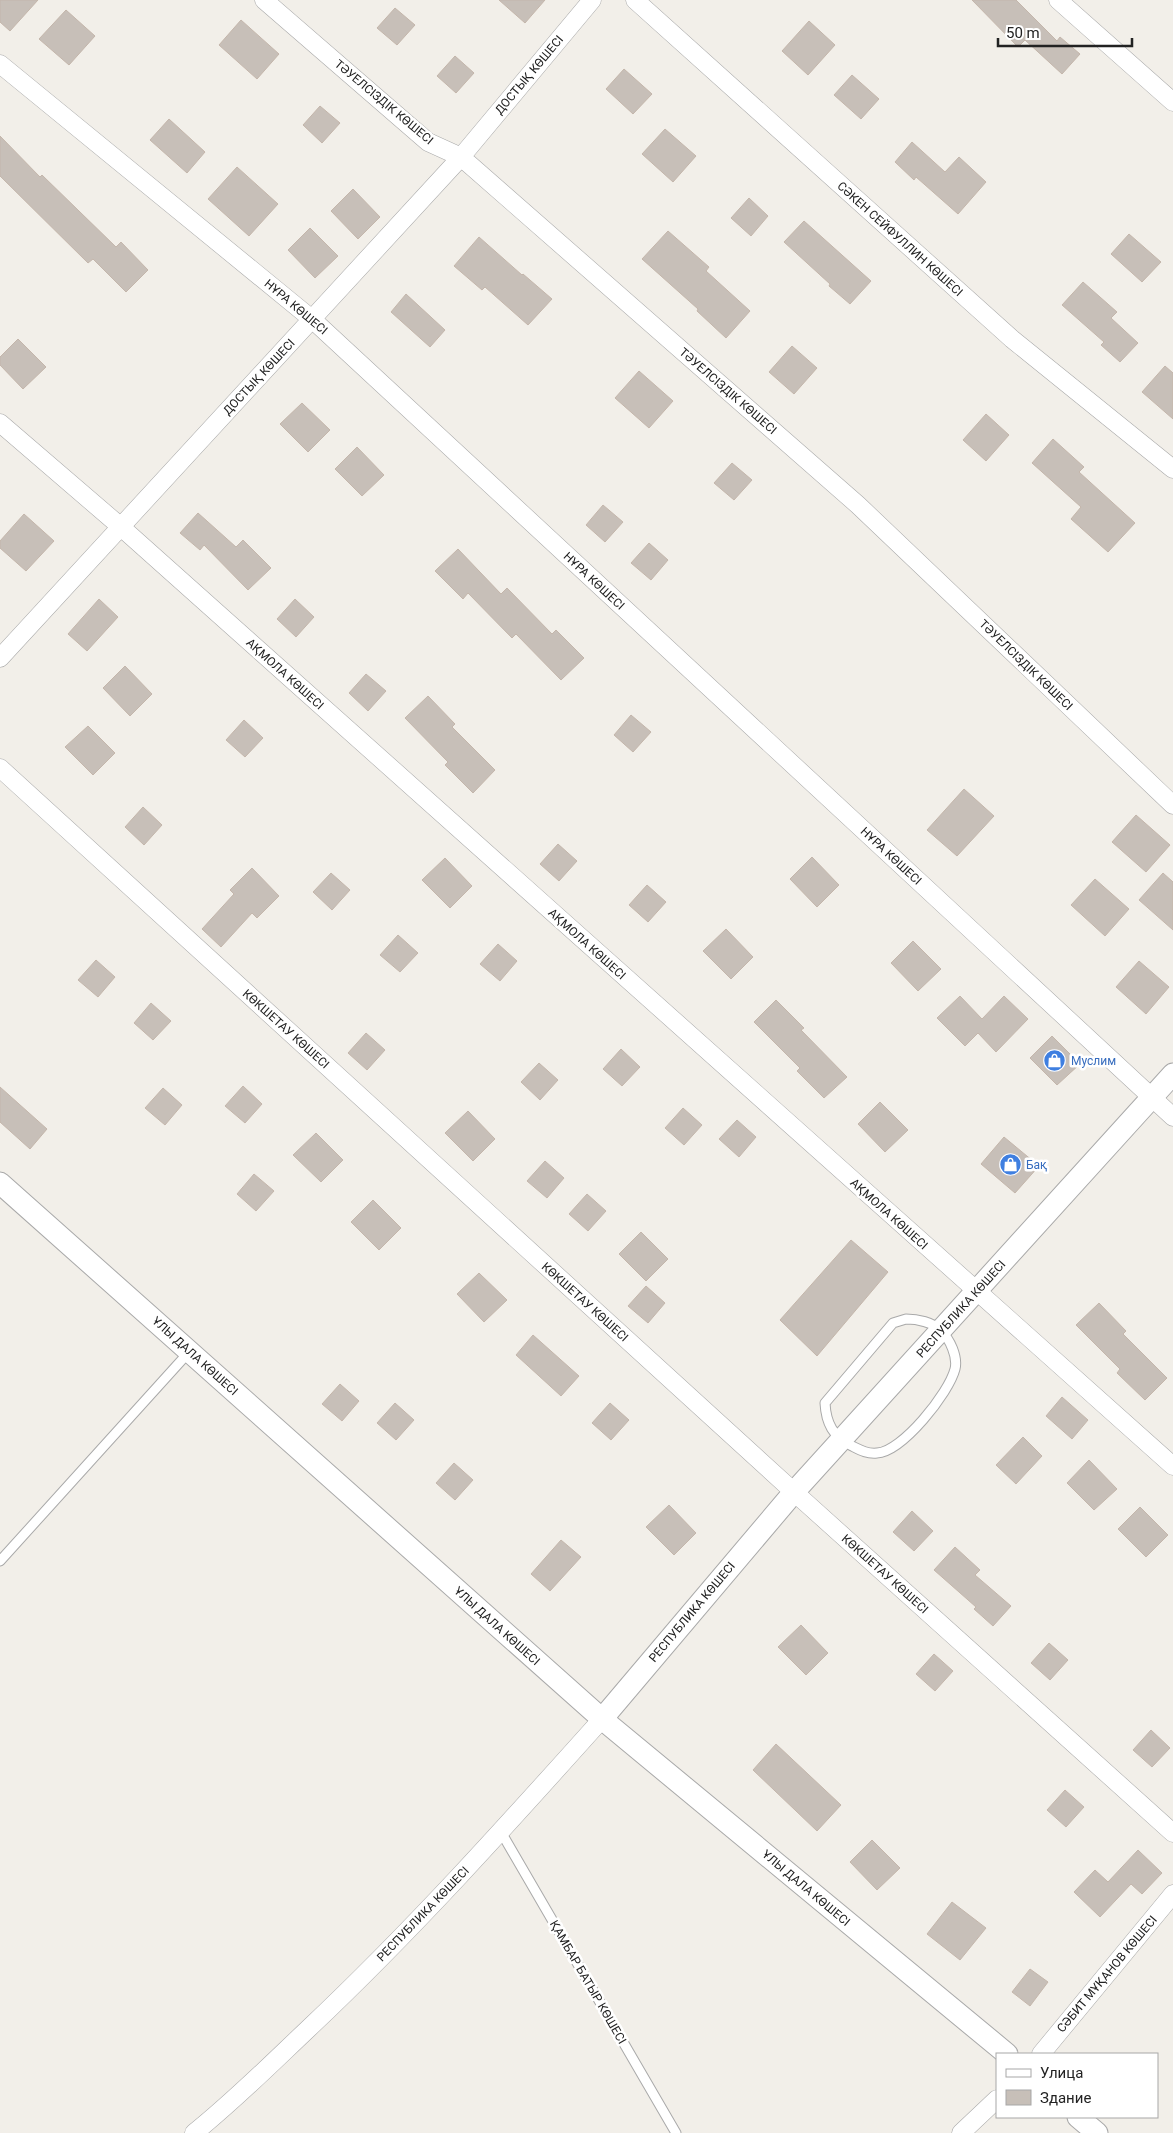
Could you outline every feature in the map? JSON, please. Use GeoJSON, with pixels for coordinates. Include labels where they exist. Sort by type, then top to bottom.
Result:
{"type":"FeatureCollection","features":[{"type":"Feature","properties":{"kind":"street","name":"ТӘУЕЛСІЗДІК КӨШЕСІ"},"geometry":{"type":"LineString","coordinates":[[264,0],[428,142],[461,158],[858,505],[1173,806]]}},
{"type":"Feature","properties":{"kind":"street","name":"ДОСТЫҚ КӨШЕСІ"},"geometry":{"type":"LineString","coordinates":[[0,658],[461,158],[592,0]]}},
{"type":"Feature","properties":{"kind":"street","name":"СӘКЕН СЕЙФУЛЛИН КӨШЕСІ"},"geometry":{"type":"LineString","coordinates":[[635,0],[1012,339],[1173,469]]}},
{"type":"Feature","properties":{"kind":"street"},"geometry":{"type":"LineString","coordinates":[[1058,0],[1173,102]]}},
{"type":"Feature","properties":{"kind":"street","name":"НҰРА КӨШЕСІ"},"geometry":{"type":"LineString","coordinates":[[0,64],[313,320],[1173,1117]]}},
{"type":"Feature","properties":{"kind":"street","name":"АҚМОЛА КӨШЕСІ"},"geometry":{"type":"LineString","coordinates":[[0,423],[120,526],[1173,1466]]}},
{"type":"Feature","properties":{"kind":"street","name":"КӨКШЕТАУ КӨШЕСІ"},"geometry":{"type":"LineString","coordinates":[[0,768],[794,1492],[1173,1833]]}},
{"type":"Feature","properties":{"kind":"street","name":"РЕСПУБЛИКА КӨШЕСІ"},"geometry":{"type":"LineString","coordinates":[[194,2133],[223,2110],[359,1981],[502,1832],[602,1719],[794,1492],[1173,1074]]}},
{"type":"Feature","properties":{"kind":"street","name":"ҰЛЫ ДАЛА КӨШЕСІ"},"geometry":{"type":"LineString","coordinates":[[0,1183],[602,1719],[1006,2053]]}},
{"type":"Feature","properties":{"kind":"street","name":"СӘБИТ МҰҚАНОВ КӨШЕСІ"},"geometry":{"type":"LineString","coordinates":[[1042,2053],[1173,1894]]}},
{"type":"Feature","properties":{"kind":"street"},"geometry":{"type":"LineString","coordinates":[[961,2133],[996,2100]]}},
{"type":"Feature","properties":{"kind":"street"},"geometry":{"type":"LineString","coordinates":[[1079,2118],[1097,2133]]}},
{"type":"Feature","properties":{"kind":"lane"},"geometry":{"type":"LineString","coordinates":[[906,1319],[917,1319],[941,1330],[955,1354],[956,1367],[952,1378],[922,1421],[893,1448],[879,1454],[866,1453],[842,1441],[829,1427],[825,1403],[892,1323],[906,1319]]}},
{"type":"Feature","properties":{"kind":"lane"},"geometry":{"type":"LineString","coordinates":[[0,1561],[190,1352]]}},
{"type":"Feature","properties":{"kind":"lane","name":"ҚАМБАР БАТЫР КӨШЕСІ"},"geometry":{"type":"LineString","coordinates":[[502,1832],[676,2133]]}},
{"type":"Feature","properties":{"kind":"building"},"geometry":{"type":"Polygon","coordinates":[[[0,0],[38,0],[10,31],[0,22],[0,0]]]}},
{"type":"Feature","properties":{"kind":"building"},"geometry":{"type":"Polygon","coordinates":[[[499,0],[545,0],[525,23],[499,0]]]}},
{"type":"Feature","properties":{"kind":"building"},"geometry":{"type":"Polygon","coordinates":[[[972,0],[1016,0],[1057,41],[1060,37],[1080,54],[1062,74],[1025,40],[1018,47],[972,0]]]}},
{"type":"Feature","properties":{"kind":"building"},"geometry":{"type":"Polygon","coordinates":[[[395,8],[415,25],[397,45],[377,28],[395,8]]]}},
{"type":"Feature","properties":{"kind":"building"},"geometry":{"type":"Polygon","coordinates":[[[66,10],[95,36],[69,65],[39,39],[66,10]]]}},
{"type":"Feature","properties":{"kind":"building"},"geometry":{"type":"Polygon","coordinates":[[[241,20],[279,54],[257,79],[219,45],[241,20]]]}},
{"type":"Feature","properties":{"kind":"building"},"geometry":{"type":"Polygon","coordinates":[[[809,21],[835,45],[808,75],[782,51],[809,21]]]}},
{"type":"Feature","properties":{"kind":"building"},"geometry":{"type":"Polygon","coordinates":[[[455,56],[474,73],[456,93],[437,76],[455,56]]]}},
{"type":"Feature","properties":{"kind":"building"},"geometry":{"type":"Polygon","coordinates":[[[624,69],[652,94],[633,114],[606,89],[624,69]]]}},
{"type":"Feature","properties":{"kind":"building"},"geometry":{"type":"Polygon","coordinates":[[[852,75],[879,99],[861,119],[834,95],[852,75]]]}},
{"type":"Feature","properties":{"kind":"building"},"geometry":{"type":"Polygon","coordinates":[[[320,106],[340,123],[322,143],[303,125],[320,106]]]}},
{"type":"Feature","properties":{"kind":"building"},"geometry":{"type":"Polygon","coordinates":[[[169,119],[205,152],[187,173],[150,140],[169,119]]]}},
{"type":"Feature","properties":{"kind":"building"},"geometry":{"type":"Polygon","coordinates":[[[665,129],[696,156],[673,182],[642,154],[665,129]]]}},
{"type":"Feature","properties":{"kind":"building"},"geometry":{"type":"Polygon","coordinates":[[[0,136],[40,177],[42,175],[116,247],[121,242],[148,270],[126,292],[93,259],[88,263],[0,176],[0,136]]]}},
{"type":"Feature","properties":{"kind":"building"},"geometry":{"type":"Polygon","coordinates":[[[912,142],[945,172],[959,157],[986,182],[958,214],[916,177],[914,180],[895,162],[912,142]]]}},
{"type":"Feature","properties":{"kind":"building"},"geometry":{"type":"Polygon","coordinates":[[[237,167],[278,204],[249,236],[208,199],[237,167]]]}},
{"type":"Feature","properties":{"kind":"building"},"geometry":{"type":"Polygon","coordinates":[[[353,189],[380,217],[358,239],[331,211],[353,189]]]}},
{"type":"Feature","properties":{"kind":"building"},"geometry":{"type":"Polygon","coordinates":[[[749,198],[768,216],[751,236],[731,218],[749,198]]]}},
{"type":"Feature","properties":{"kind":"building"},"geometry":{"type":"Polygon","coordinates":[[[804,221],[871,281],[850,304],[784,242],[804,221]]]}},
{"type":"Feature","properties":{"kind":"building"},"geometry":{"type":"Polygon","coordinates":[[[310,228],[338,256],[315,278],[288,250],[310,228]]]}},
{"type":"Feature","properties":{"kind":"building"},"geometry":{"type":"Polygon","coordinates":[[[668,231],[709,267],[706,271],[750,311],[726,338],[697,311],[698,309],[642,259],[668,231]]]}},
{"type":"Feature","properties":{"kind":"building"},"geometry":{"type":"Polygon","coordinates":[[[1129,234],[1161,262],[1142,282],[1111,254],[1129,234]]]}},
{"type":"Feature","properties":{"kind":"building"},"geometry":{"type":"Polygon","coordinates":[[[479,237],[552,299],[528,325],[485,287],[482,290],[454,266],[479,237]]]}},
{"type":"Feature","properties":{"kind":"building"},"geometry":{"type":"Polygon","coordinates":[[[1083,282],[1117,312],[1111,318],[1138,343],[1120,362],[1101,345],[1104,342],[1062,305],[1083,282]]]}},
{"type":"Feature","properties":{"kind":"building"},"geometry":{"type":"Polygon","coordinates":[[[406,294],[445,330],[430,347],[391,312],[406,294]]]}},
{"type":"Feature","properties":{"kind":"building"},"geometry":{"type":"Polygon","coordinates":[[[18,339],[46,367],[23,389],[0,365],[0,357],[18,339]]]}},
{"type":"Feature","properties":{"kind":"building"},"geometry":{"type":"Polygon","coordinates":[[[792,346],[817,368],[794,394],[769,372],[792,346]]]}},
{"type":"Feature","properties":{"kind":"building"},"geometry":{"type":"Polygon","coordinates":[[[1165,366],[1173,373],[1173,419],[1142,392],[1165,366]]]}},
{"type":"Feature","properties":{"kind":"building"},"geometry":{"type":"Polygon","coordinates":[[[639,371],[673,401],[649,428],[615,398],[639,371]]]}},
{"type":"Feature","properties":{"kind":"building"},"geometry":{"type":"Polygon","coordinates":[[[302,403],[330,430],[308,452],[280,424],[302,403]]]}},
{"type":"Feature","properties":{"kind":"building"},"geometry":{"type":"Polygon","coordinates":[[[986,414],[1009,435],[986,461],[963,440],[986,414]]]}},
{"type":"Feature","properties":{"kind":"building"},"geometry":{"type":"Polygon","coordinates":[[[1053,439],[1084,467],[1079,472],[1135,523],[1108,552],[1071,519],[1081,507],[1032,463],[1053,439]]]}},
{"type":"Feature","properties":{"kind":"building"},"geometry":{"type":"Polygon","coordinates":[[[357,447],[384,475],[362,496],[335,469],[357,447]]]}},
{"type":"Feature","properties":{"kind":"building"},"geometry":{"type":"Polygon","coordinates":[[[732,463],[752,480],[734,500],[714,483],[732,463]]]}},
{"type":"Feature","properties":{"kind":"building"},"geometry":{"type":"Polygon","coordinates":[[[603,505],[623,522],[605,542],[586,525],[603,505]]]}},
{"type":"Feature","properties":{"kind":"building"},"geometry":{"type":"Polygon","coordinates":[[[198,513],[236,547],[243,540],[271,568],[248,590],[204,545],[200,550],[180,533],[198,513]]]}},
{"type":"Feature","properties":{"kind":"building"},"geometry":{"type":"Polygon","coordinates":[[[24,514],[54,541],[26,571],[0,548],[0,541],[24,514]]]}},
{"type":"Feature","properties":{"kind":"building"},"geometry":{"type":"Polygon","coordinates":[[[649,543],[668,560],[651,580],[631,563],[649,543]]]}},
{"type":"Feature","properties":{"kind":"building"},"geometry":{"type":"Polygon","coordinates":[[[458,549],[501,594],[507,588],[552,634],[556,630],[584,658],[561,680],[516,634],[512,638],[468,593],[463,599],[435,571],[458,549]]]}},
{"type":"Feature","properties":{"kind":"building"},"geometry":{"type":"Polygon","coordinates":[[[99,599],[118,617],[87,651],[68,634],[99,599]]]}},
{"type":"Feature","properties":{"kind":"building"},"geometry":{"type":"Polygon","coordinates":[[[295,599],[314,617],[296,637],[277,619],[295,599]]]}},
{"type":"Feature","properties":{"kind":"building"},"geometry":{"type":"Polygon","coordinates":[[[125,666],[152,694],[130,716],[103,688],[125,666]]]}},
{"type":"Feature","properties":{"kind":"building"},"geometry":{"type":"Polygon","coordinates":[[[366,674],[386,691],[368,711],[349,693],[366,674]]]}},
{"type":"Feature","properties":{"kind":"building"},"geometry":{"type":"Polygon","coordinates":[[[428,696],[455,724],[452,727],[495,770],[473,793],[445,765],[448,762],[405,718],[428,696]]]}},
{"type":"Feature","properties":{"kind":"building"},"geometry":{"type":"Polygon","coordinates":[[[631,715],[651,732],[633,752],[614,735],[631,715]]]}},
{"type":"Feature","properties":{"kind":"building"},"geometry":{"type":"Polygon","coordinates":[[[244,720],[263,738],[245,757],[226,740],[244,720]]]}},
{"type":"Feature","properties":{"kind":"building"},"geometry":{"type":"Polygon","coordinates":[[[88,726],[115,753],[93,775],[65,747],[88,726]]]}},
{"type":"Feature","properties":{"kind":"building"},"geometry":{"type":"Polygon","coordinates":[[[964,789],[994,816],[957,856],[927,830],[964,789]]]}},
{"type":"Feature","properties":{"kind":"building"},"geometry":{"type":"Polygon","coordinates":[[[143,807],[162,825],[144,845],[125,827],[143,807]]]}},
{"type":"Feature","properties":{"kind":"building"},"geometry":{"type":"Polygon","coordinates":[[[1136,815],[1170,845],[1146,872],[1112,842],[1136,815]]]}},
{"type":"Feature","properties":{"kind":"building"},"geometry":{"type":"Polygon","coordinates":[[[558,844],[577,861],[559,881],[540,864],[558,844]]]}},
{"type":"Feature","properties":{"kind":"building"},"geometry":{"type":"Polygon","coordinates":[[[812,857],[839,885],[817,907],[790,879],[812,857]]]}},
{"type":"Feature","properties":{"kind":"building"},"geometry":{"type":"Polygon","coordinates":[[[445,858],[472,886],[450,908],[422,880],[445,858]]]}},
{"type":"Feature","properties":{"kind":"building"},"geometry":{"type":"Polygon","coordinates":[[[252,868],[279,896],[257,918],[252,913],[221,947],[202,929],[234,894],[230,890],[252,868]]]}},
{"type":"Feature","properties":{"kind":"building"},"geometry":{"type":"Polygon","coordinates":[[[331,873],[350,890],[332,910],[313,892],[331,873]]]}},
{"type":"Feature","properties":{"kind":"building"},"geometry":{"type":"Polygon","coordinates":[[[1163,873],[1173,882],[1173,930],[1139,900],[1163,873]]]}},
{"type":"Feature","properties":{"kind":"building"},"geometry":{"type":"Polygon","coordinates":[[[1095,879],[1129,909],[1105,936],[1071,905],[1095,879]]]}},
{"type":"Feature","properties":{"kind":"building"},"geometry":{"type":"Polygon","coordinates":[[[647,885],[666,902],[648,922],[629,905],[647,885]]]}},
{"type":"Feature","properties":{"kind":"building"},"geometry":{"type":"Polygon","coordinates":[[[726,929],[753,957],[731,979],[703,951],[726,929]]]}},
{"type":"Feature","properties":{"kind":"building"},"geometry":{"type":"Polygon","coordinates":[[[398,935],[418,953],[400,972],[380,955],[398,935]]]}},
{"type":"Feature","properties":{"kind":"building"},"geometry":{"type":"Polygon","coordinates":[[[913,941],[941,969],[918,991],[891,963],[913,941]]]}},
{"type":"Feature","properties":{"kind":"building"},"geometry":{"type":"Polygon","coordinates":[[[498,944],[517,961],[500,981],[480,964],[498,944]]]}},
{"type":"Feature","properties":{"kind":"building"},"geometry":{"type":"Polygon","coordinates":[[[96,960],[115,977],[98,997],[78,980],[96,960]]]}},
{"type":"Feature","properties":{"kind":"building"},"geometry":{"type":"Polygon","coordinates":[[[1139,961],[1169,987],[1146,1014],[1116,987],[1139,961]]]}},
{"type":"Feature","properties":{"kind":"building"},"geometry":{"type":"Polygon","coordinates":[[[960,996],[982,1019],[1004,996],[1028,1019],[996,1052],[978,1033],[965,1046],[937,1018],[960,996]]]}},
{"type":"Feature","properties":{"kind":"building"},"geometry":{"type":"Polygon","coordinates":[[[776,1000],[804,1028],[801,1030],[847,1077],[824,1098],[797,1071],[800,1068],[754,1022],[776,1000]]]}},
{"type":"Feature","properties":{"kind":"building"},"geometry":{"type":"Polygon","coordinates":[[[151,1003],[171,1021],[153,1040],[134,1023],[151,1003]]]}},
{"type":"Feature","properties":{"kind":"building"},"geometry":{"type":"Polygon","coordinates":[[[366,1033],[385,1050],[367,1070],[348,1053],[366,1033]]]}},
{"type":"Feature","properties":{"kind":"building","name":"Муслим"},"geometry":{"type":"Polygon","coordinates":[[[1052,1036],[1080,1064],[1057,1085],[1030,1058],[1052,1036]]]}},
{"type":"Feature","properties":{"kind":"building"},"geometry":{"type":"Polygon","coordinates":[[[621,1049],[640,1067],[622,1086],[603,1069],[621,1049]]]}},
{"type":"Feature","properties":{"kind":"building"},"geometry":{"type":"Polygon","coordinates":[[[539,1063],[558,1080],[540,1100],[521,1082],[539,1063]]]}},
{"type":"Feature","properties":{"kind":"building"},"geometry":{"type":"Polygon","coordinates":[[[243,1086],[262,1104],[245,1123],[225,1106],[243,1086]]]}},
{"type":"Feature","properties":{"kind":"building"},"geometry":{"type":"Polygon","coordinates":[[[0,1087],[47,1129],[30,1149],[0,1122],[0,1087]]]}},
{"type":"Feature","properties":{"kind":"building"},"geometry":{"type":"Polygon","coordinates":[[[163,1088],[182,1105],[165,1125],[145,1108],[163,1088]]]}},
{"type":"Feature","properties":{"kind":"building"},"geometry":{"type":"Polygon","coordinates":[[[880,1102],[908,1130],[885,1152],[858,1124],[880,1102]]]}},
{"type":"Feature","properties":{"kind":"building"},"geometry":{"type":"Polygon","coordinates":[[[683,1108],[702,1125],[684,1145],[665,1128],[683,1108]]]}},
{"type":"Feature","properties":{"kind":"building"},"geometry":{"type":"Polygon","coordinates":[[[468,1111],[495,1139],[473,1161],[445,1133],[468,1111]]]}},
{"type":"Feature","properties":{"kind":"building"},"geometry":{"type":"Polygon","coordinates":[[[737,1120],[756,1137],[739,1157],[719,1139],[737,1120]]]}},
{"type":"Feature","properties":{"kind":"building"},"geometry":{"type":"Polygon","coordinates":[[[316,1133],[343,1160],[321,1182],[293,1155],[316,1133]]]}},
{"type":"Feature","properties":{"kind":"building","name":"Бақ"},"geometry":{"type":"Polygon","coordinates":[[[1004,1137],[1039,1166],[1015,1193],[981,1164],[1004,1137]]]}},
{"type":"Feature","properties":{"kind":"building"},"geometry":{"type":"Polygon","coordinates":[[[545,1161],[564,1178],[547,1198],[527,1181],[545,1161]]]}},
{"type":"Feature","properties":{"kind":"building"},"geometry":{"type":"Polygon","coordinates":[[[254,1174],[274,1191],[256,1211],[237,1194],[254,1174]]]}},
{"type":"Feature","properties":{"kind":"building"},"geometry":{"type":"Polygon","coordinates":[[[587,1194],[606,1211],[588,1231],[569,1214],[587,1194]]]}},
{"type":"Feature","properties":{"kind":"building"},"geometry":{"type":"Polygon","coordinates":[[[373,1200],[401,1228],[379,1250],[351,1222],[373,1200]]]}},
{"type":"Feature","properties":{"kind":"building"},"geometry":{"type":"Polygon","coordinates":[[[641,1232],[668,1259],[646,1281],[619,1254],[641,1232]]]}},
{"type":"Feature","properties":{"kind":"building"},"geometry":{"type":"Polygon","coordinates":[[[851,1240],[888,1272],[817,1356],[780,1320],[851,1240]]]}},
{"type":"Feature","properties":{"kind":"building"},"geometry":{"type":"Polygon","coordinates":[[[479,1273],[507,1300],[484,1322],[457,1294],[479,1273]]]}},
{"type":"Feature","properties":{"kind":"building"},"geometry":{"type":"Polygon","coordinates":[[[646,1286],[665,1303],[648,1323],[628,1306],[646,1286]]]}},
{"type":"Feature","properties":{"kind":"building"},"geometry":{"type":"Polygon","coordinates":[[[1099,1303],[1126,1331],[1123,1334],[1167,1378],[1145,1400],[1117,1373],[1120,1369],[1076,1325],[1099,1303]]]}},
{"type":"Feature","properties":{"kind":"building"},"geometry":{"type":"Polygon","coordinates":[[[533,1335],[579,1376],[561,1396],[516,1355],[533,1335]]]}},
{"type":"Feature","properties":{"kind":"building"},"geometry":{"type":"Polygon","coordinates":[[[340,1384],[359,1401],[342,1421],[322,1404],[340,1384]]]}},
{"type":"Feature","properties":{"kind":"building"},"geometry":{"type":"Polygon","coordinates":[[[1062,1397],[1088,1420],[1072,1439],[1046,1416],[1062,1397]]]}},
{"type":"Feature","properties":{"kind":"building"},"geometry":{"type":"Polygon","coordinates":[[[395,1403],[414,1420],[396,1440],[377,1423],[395,1403]]]}},
{"type":"Feature","properties":{"kind":"building"},"geometry":{"type":"Polygon","coordinates":[[[610,1403],[629,1420],[611,1440],[592,1423],[610,1403]]]}},
{"type":"Feature","properties":{"kind":"building"},"geometry":{"type":"Polygon","coordinates":[[[1023,1437],[1042,1456],[1016,1484],[996,1465],[1023,1437]]]}},
{"type":"Feature","properties":{"kind":"building"},"geometry":{"type":"Polygon","coordinates":[[[1089,1460],[1117,1489],[1094,1510],[1067,1483],[1089,1460]]]}},
{"type":"Feature","properties":{"kind":"building"},"geometry":{"type":"Polygon","coordinates":[[[454,1463],[473,1480],[455,1500],[436,1483],[454,1463]]]}},
{"type":"Feature","properties":{"kind":"building"},"geometry":{"type":"Polygon","coordinates":[[[669,1505],[696,1533],[674,1555],[646,1527],[669,1505]]]}},
{"type":"Feature","properties":{"kind":"building"},"geometry":{"type":"Polygon","coordinates":[[[1140,1507],[1168,1535],[1146,1557],[1118,1529],[1140,1507]]]}},
{"type":"Feature","properties":{"kind":"building"},"geometry":{"type":"Polygon","coordinates":[[[912,1511],[933,1531],[914,1551],[893,1532],[912,1511]]]}},
{"type":"Feature","properties":{"kind":"building"},"geometry":{"type":"Polygon","coordinates":[[[561,1540],[581,1557],[550,1591],[531,1574],[561,1540]]]}},
{"type":"Feature","properties":{"kind":"building"},"geometry":{"type":"Polygon","coordinates":[[[955,1547],[980,1570],[975,1575],[1011,1606],[993,1626],[974,1609],[976,1607],[934,1570],[955,1547]]]}},
{"type":"Feature","properties":{"kind":"building"},"geometry":{"type":"Polygon","coordinates":[[[801,1625],[828,1653],[806,1675],[778,1647],[801,1625]]]}},
{"type":"Feature","properties":{"kind":"building"},"geometry":{"type":"Polygon","coordinates":[[[1049,1643],[1068,1660],[1050,1680],[1031,1663],[1049,1643]]]}},
{"type":"Feature","properties":{"kind":"building"},"geometry":{"type":"Polygon","coordinates":[[[934,1654],[953,1671],[935,1691],[916,1674],[934,1654]]]}},
{"type":"Feature","properties":{"kind":"building"},"geometry":{"type":"Polygon","coordinates":[[[1151,1730],[1170,1748],[1152,1767],[1133,1750],[1151,1730]]]}},
{"type":"Feature","properties":{"kind":"building"},"geometry":{"type":"Polygon","coordinates":[[[776,1744],[841,1805],[817,1831],[753,1770],[776,1744]]]}},
{"type":"Feature","properties":{"kind":"building"},"geometry":{"type":"Polygon","coordinates":[[[1065,1790],[1084,1807],[1066,1827],[1047,1810],[1065,1790]]]}},
{"type":"Feature","properties":{"kind":"building"},"geometry":{"type":"Polygon","coordinates":[[[872,1840],[900,1868],[877,1890],[850,1862],[872,1840]]]}},
{"type":"Feature","properties":{"kind":"building"},"geometry":{"type":"Polygon","coordinates":[[[1138,1850],[1162,1873],[1142,1894],[1131,1884],[1100,1917],[1074,1892],[1095,1870],[1108,1882],[1138,1850]]]}},
{"type":"Feature","properties":{"kind":"building"},"geometry":{"type":"Polygon","coordinates":[[[952,1902],[986,1928],[960,1960],[927,1934],[952,1902]]]}},
{"type":"Feature","properties":{"kind":"building"},"geometry":{"type":"Polygon","coordinates":[[[1030,1969],[1048,1982],[1030,2006],[1012,1992],[1030,1969]]]}},
{"type":"Feature","properties":{"kind":"place","name":"Муслим"},"geometry":{"type":"Point","coordinates":[1055,1061]}},
{"type":"Feature","properties":{"kind":"place","name":"Бақ"},"geometry":{"type":"Point","coordinates":[1010,1165]}}]}
